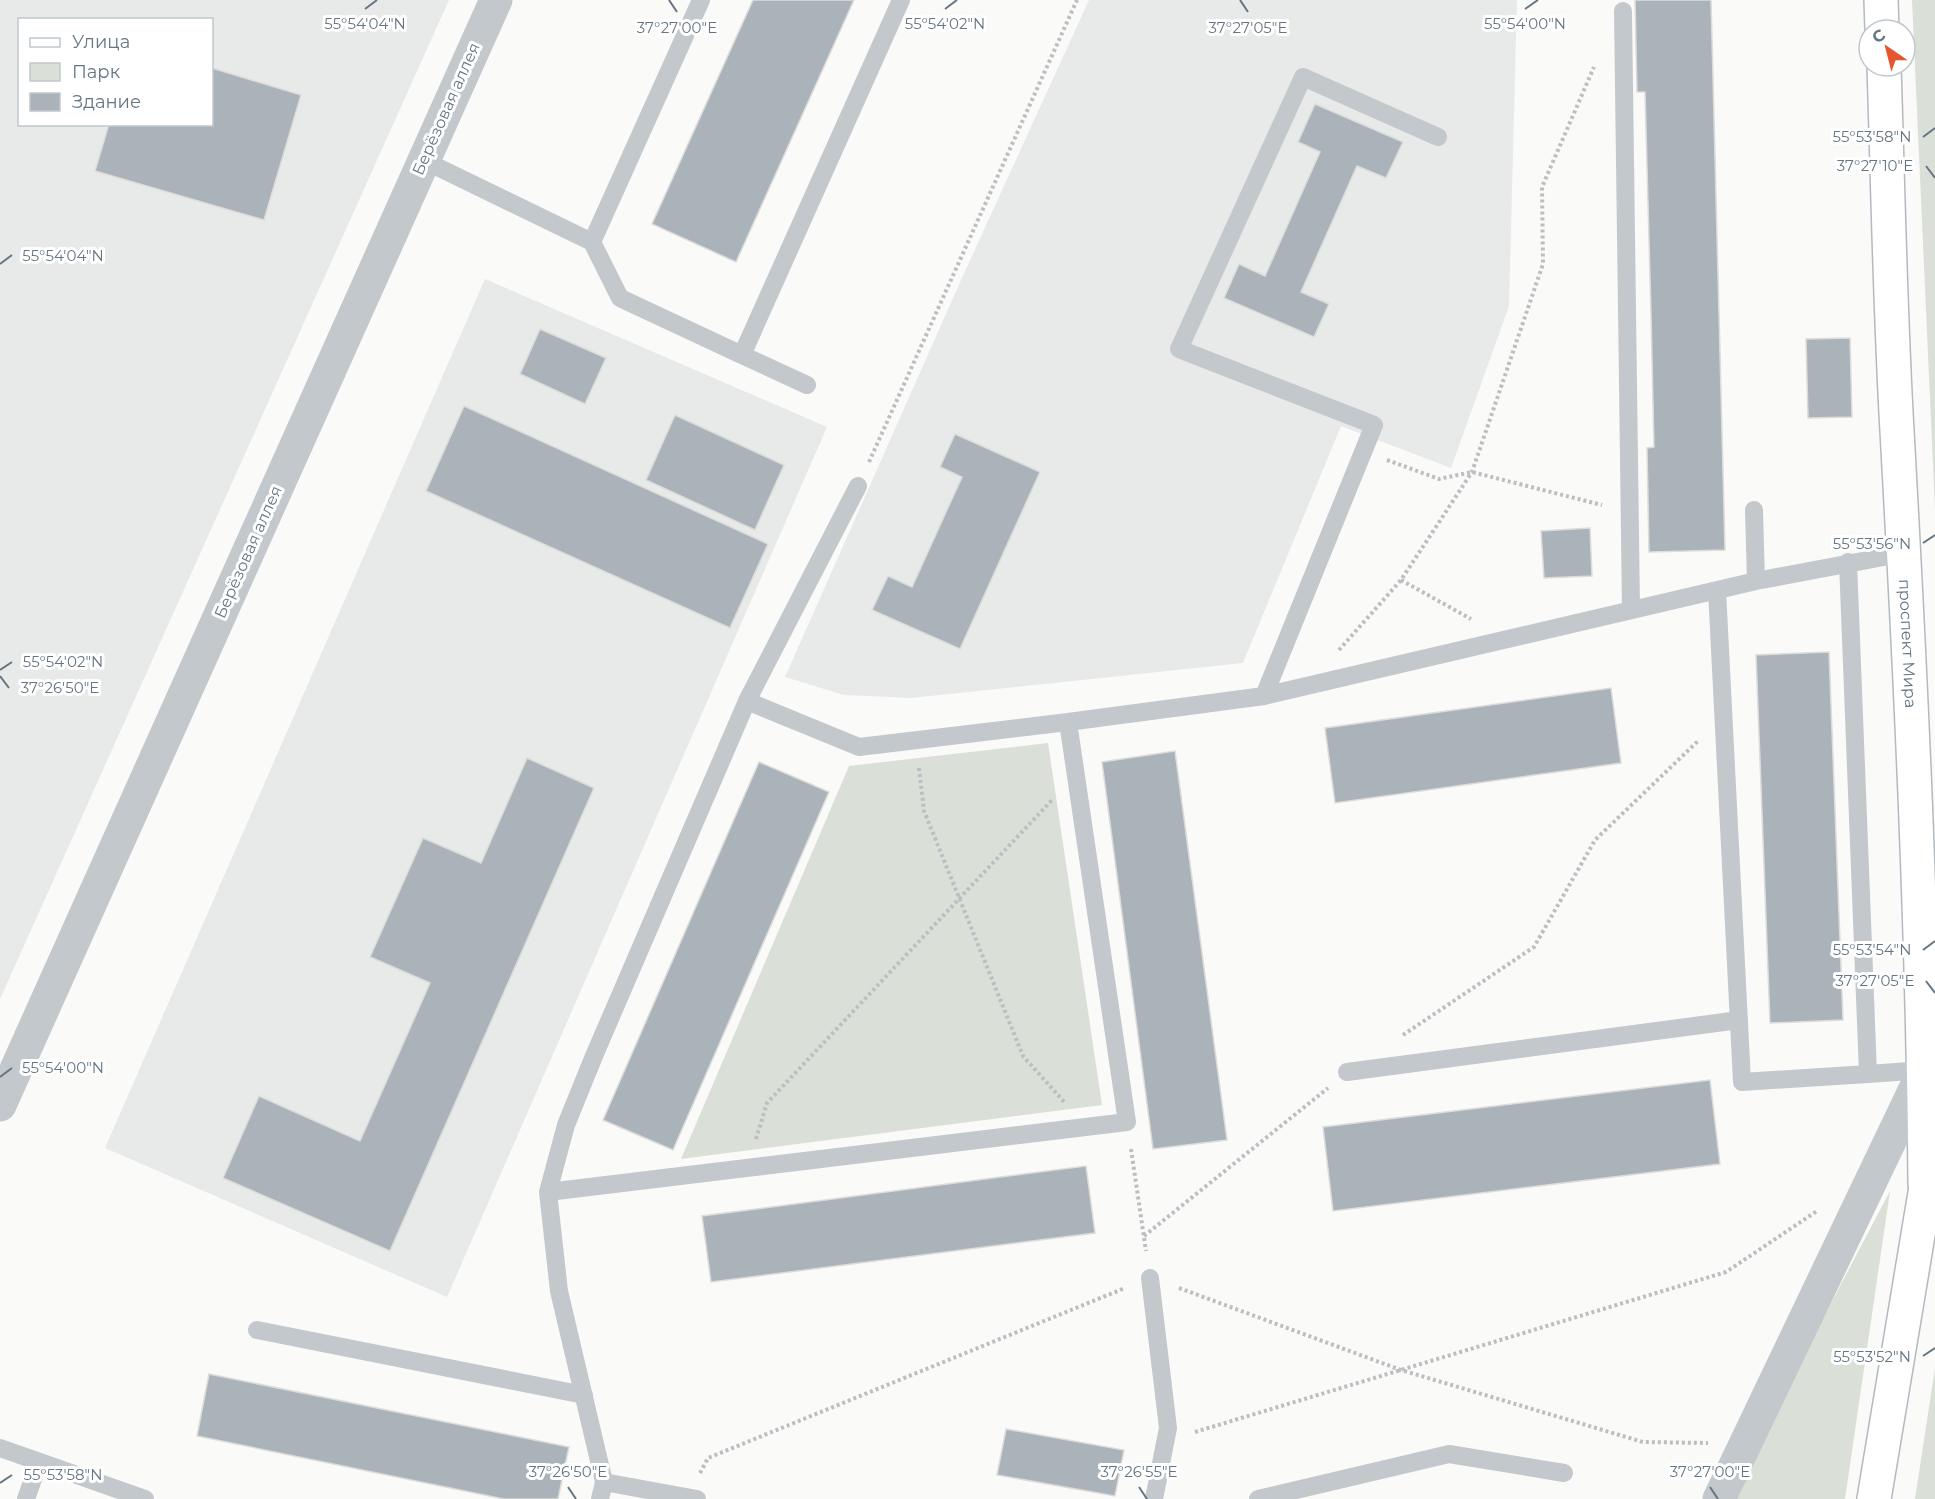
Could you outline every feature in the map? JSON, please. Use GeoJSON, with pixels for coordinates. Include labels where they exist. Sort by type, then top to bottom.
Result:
{"type":"FeatureCollection","features":[{"type":"Feature","properties":{"kind":"main road"},"geometry":{"type":"LineString","coordinates":[[1881,0],[1882,18]]}},
{"type":"Feature","properties":{"kind":"main road","name":"проспект Мира"},"geometry":{"type":"LineString","coordinates":[[1884,78],[1924,1070],[1925,1184]]}},
{"type":"Feature","properties":{"kind":"main road","name":"проспект Мира"},"geometry":{"type":"LineString","coordinates":[[1874,1499],[1925,1184],[1935,1140]]}},
{"type":"Feature","properties":{"kind":"street","name":"Берёзовая аллея"},"geometry":{"type":"LineString","coordinates":[[0,1105],[496,0]]}},
{"type":"Feature","properties":{"kind":"street"},"geometry":{"type":"LineString","coordinates":[[1719,1499],[1924,1070]]}},
{"type":"Feature","properties":{"kind":"lane"},"geometry":{"type":"LineString","coordinates":[[592,242],[701,0]]}},
{"type":"Feature","properties":{"kind":"lane"},"geometry":{"type":"LineString","coordinates":[[742,355],[901,0]]}},
{"type":"Feature","properties":{"kind":"lane"},"geometry":{"type":"LineString","coordinates":[[1623,11],[1631,609]]}},
{"type":"Feature","properties":{"kind":"lane"},"geometry":{"type":"LineString","coordinates":[[1264,696],[1374,425],[1179,349],[1303,77],[1438,137]]}},
{"type":"Feature","properties":{"kind":"lane"},"geometry":{"type":"LineString","coordinates":[[423,160],[592,242],[620,298],[807,385]]}},
{"type":"Feature","properties":{"kind":"lane"},"geometry":{"type":"LineString","coordinates":[[692,1498],[602,1491],[584,1395],[559,1291],[548,1192],[566,1125],[747,701],[858,486]]}},
{"type":"Feature","properties":{"kind":"lane"},"geometry":{"type":"LineString","coordinates":[[1754,510],[1755,581]]}},
{"type":"Feature","properties":{"kind":"lane"},"geometry":{"type":"LineString","coordinates":[[747,701],[859,747],[1068,723],[1264,696],[1755,581],[1905,553]]}},
{"type":"Feature","properties":{"kind":"lane"},"geometry":{"type":"LineString","coordinates":[[1848,562],[1868,1074]]}},
{"type":"Feature","properties":{"kind":"lane"},"geometry":{"type":"LineString","coordinates":[[1718,590],[1742,1082],[1924,1070]]}},
{"type":"Feature","properties":{"kind":"lane"},"geometry":{"type":"LineString","coordinates":[[548,1192],[1127,1122],[1068,723]]}},
{"type":"Feature","properties":{"kind":"lane"},"geometry":{"type":"LineString","coordinates":[[1347,1072],[1739,1020]]}},
{"type":"Feature","properties":{"kind":"lane"},"geometry":{"type":"LineString","coordinates":[[1150,1278],[1168,1428],[1154,1499]]}},
{"type":"Feature","properties":{"kind":"lane"},"geometry":{"type":"LineString","coordinates":[[257,1330],[584,1395]]}},
{"type":"Feature","properties":{"kind":"lane"},"geometry":{"type":"LineString","coordinates":[[0,1448],[139,1498]]}},
{"type":"Feature","properties":{"kind":"lane"},"geometry":{"type":"LineString","coordinates":[[1258,1499],[1449,1454],[1564,1473]]}},
{"type":"Feature","properties":{"kind":"lane"},"geometry":{"type":"LineString","coordinates":[[26,1499],[39,1462]]}},
{"type":"Feature","properties":{"kind":"path"},"geometry":{"type":"LineString","coordinates":[[858,486],[1077,0]]}},
{"type":"Feature","properties":{"kind":"path"},"geometry":{"type":"LineString","coordinates":[[1307,686],[1401,580],[1472,472],[1543,264],[1542,187],[1596,63]]}},
{"type":"Feature","properties":{"kind":"path"},"geometry":{"type":"LineString","coordinates":[[1362,452],[1439,479],[1472,472],[1629,512]]}},
{"type":"Feature","properties":{"kind":"path"},"geometry":{"type":"LineString","coordinates":[[1401,580],[1506,639]]}},
{"type":"Feature","properties":{"kind":"path"},"geometry":{"type":"LineString","coordinates":[[1396,1039],[1534,947],[1594,840],[1724,716]]}},
{"type":"Feature","properties":{"kind":"path"},"geometry":{"type":"LineString","coordinates":[[916,740],[924,811],[1023,1056],[1086,1127]]}},
{"type":"Feature","properties":{"kind":"path"},"geometry":{"type":"LineString","coordinates":[[747,1168],[767,1103],[1076,775]]}},
{"type":"Feature","properties":{"kind":"path"},"geometry":{"type":"LineString","coordinates":[[1144,1236],[1347,1072]]}},
{"type":"Feature","properties":{"kind":"path"},"geometry":{"type":"LineString","coordinates":[[1127,1122],[1150,1278]]}},
{"type":"Feature","properties":{"kind":"path"},"geometry":{"type":"LineString","coordinates":[[1166,1441],[1726,1272],[1820,1209]]}},
{"type":"Feature","properties":{"kind":"path"},"geometry":{"type":"LineString","coordinates":[[692,1498],[708,1458],[1150,1278],[1401,1370],[1643,1442],[1746,1444]]}},
{"type":"Feature","properties":{"kind":"shaded area"},"geometry":{"type":"Polygon","coordinates":[[[0,0],[449,0],[0,999],[0,0]]]}},
{"type":"Feature","properties":{"kind":"shaded area"},"geometry":{"type":"Polygon","coordinates":[[[1089,0],[1517,0],[1509,306],[1451,468],[1341,426],[1243,663],[911,698],[844,695],[785,677],[961,280],[1089,0]]]}},
{"type":"Feature","properties":{"kind":"shaded area"},"geometry":{"type":"Polygon","coordinates":[[[485,279],[827,427],[447,1297],[105,1148],[485,279]]]}},
{"type":"Feature","properties":{"kind":"green space"},"geometry":{"type":"Polygon","coordinates":[[[1912,0],[1935,0],[1935,509],[1916,78],[1917,18],[1913,18],[1912,0]]]}},
{"type":"Feature","properties":{"kind":"green space"},"geometry":{"type":"Polygon","coordinates":[[[1048,743],[1102,1105],[681,1159],[849,766],[1048,743]]]}},
{"type":"Feature","properties":{"kind":"green space"},"geometry":{"type":"Polygon","coordinates":[[[1890,1191],[1845,1499],[1728,1499],[1890,1191]]]}},
{"type":"Feature","properties":{"kind":"green space"},"geometry":{"type":"Polygon","coordinates":[[[1935,1368],[1935,1499],[1915,1499],[1935,1368]]]}},
{"type":"Feature","properties":{"kind":"building"},"geometry":{"type":"Polygon","coordinates":[[[753,0],[854,0],[736,262],[652,224],[753,0]]]}},
{"type":"Feature","properties":{"kind":"building"},"geometry":{"type":"Polygon","coordinates":[[[1635,0],[1711,0],[1725,550],[1649,552],[1647,448],[1654,447],[1651,314],[1645,92],[1637,92],[1635,0]]]}},
{"type":"Feature","properties":{"kind":"building"},"geometry":{"type":"Polygon","coordinates":[[[213,68],[301,95],[264,220],[95,171],[108,126],[213,126],[213,68]]]}},
{"type":"Feature","properties":{"kind":"building"},"geometry":{"type":"Polygon","coordinates":[[[1315,104],[1403,142],[1386,178],[1357,166],[1301,292],[1329,304],[1314,337],[1224,298],[1239,264],[1265,276],[1320,152],[1298,142],[1315,104]]]}},
{"type":"Feature","properties":{"kind":"building"},"geometry":{"type":"Polygon","coordinates":[[[540,329],[606,358],[585,404],[520,374],[540,329]]]}},
{"type":"Feature","properties":{"kind":"building"},"geometry":{"type":"Polygon","coordinates":[[[1850,338],[1852,417],[1808,418],[1806,339],[1850,338]]]}},
{"type":"Feature","properties":{"kind":"building"},"geometry":{"type":"Polygon","coordinates":[[[464,406],[768,544],[730,628],[426,491],[464,406]]]}},
{"type":"Feature","properties":{"kind":"building"},"geometry":{"type":"Polygon","coordinates":[[[675,415],[784,465],[755,530],[646,480],[675,415]]]}},
{"type":"Feature","properties":{"kind":"building"},"geometry":{"type":"Polygon","coordinates":[[[955,434],[1040,472],[960,649],[872,610],[888,576],[912,587],[962,477],[940,467],[955,434]]]}},
{"type":"Feature","properties":{"kind":"building"},"geometry":{"type":"Polygon","coordinates":[[[1590,528],[1592,576],[1544,578],[1541,531],[1590,528]]]}},
{"type":"Feature","properties":{"kind":"building"},"geometry":{"type":"Polygon","coordinates":[[[1829,652],[1843,1020],[1770,1023],[1756,655],[1829,652]]]}},
{"type":"Feature","properties":{"kind":"building"},"geometry":{"type":"Polygon","coordinates":[[[1611,688],[1621,763],[1335,803],[1325,728],[1611,688]]]}},
{"type":"Feature","properties":{"kind":"building"},"geometry":{"type":"Polygon","coordinates":[[[1175,751],[1227,1140],[1153,1149],[1102,762],[1175,751]]]}},
{"type":"Feature","properties":{"kind":"building"},"geometry":{"type":"Polygon","coordinates":[[[527,758],[594,788],[390,1251],[223,1178],[259,1096],[360,1141],[430,983],[370,957],[423,838],[481,863],[527,758]]]}},
{"type":"Feature","properties":{"kind":"building"},"geometry":{"type":"Polygon","coordinates":[[[759,762],[829,792],[673,1150],[603,1120],[759,762]]]}},
{"type":"Feature","properties":{"kind":"building"},"geometry":{"type":"Polygon","coordinates":[[[1710,1080],[1720,1164],[1333,1211],[1323,1127],[1710,1080]]]}},
{"type":"Feature","properties":{"kind":"building"},"geometry":{"type":"Polygon","coordinates":[[[1086,1166],[1095,1233],[711,1282],[702,1216],[1086,1166]]]}},
{"type":"Feature","properties":{"kind":"building"},"geometry":{"type":"Polygon","coordinates":[[[209,1374],[569,1447],[558,1499],[504,1499],[197,1436],[209,1374]]]}},
{"type":"Feature","properties":{"kind":"building"},"geometry":{"type":"Polygon","coordinates":[[[1006,1429],[1124,1450],[1115,1496],[997,1475],[1006,1429]]]}}]}
